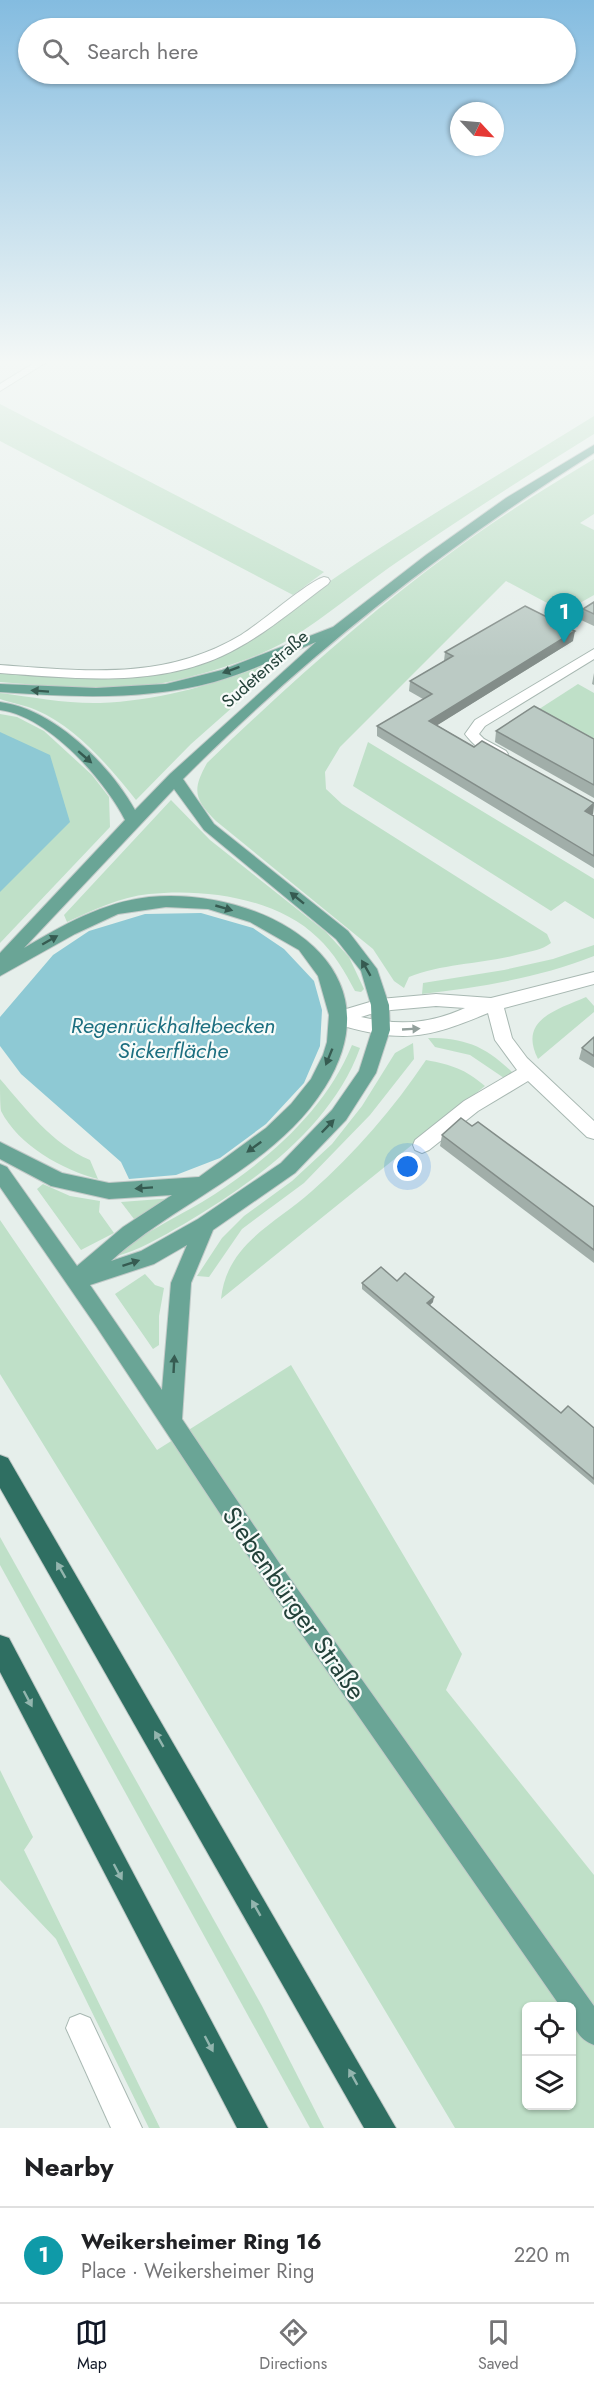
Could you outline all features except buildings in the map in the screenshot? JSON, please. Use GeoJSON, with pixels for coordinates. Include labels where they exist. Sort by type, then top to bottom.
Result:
{"type":"FeatureCollection","features":[{"type":"Feature","properties":{"kind":"highway"},"geometry":{"type":"LineString","coordinates":[[0,1466],[381,2128]]}},
{"type":"Feature","properties":{"kind":"highway"},"geometry":{"type":"LineString","coordinates":[[0,1647],[253,2128]]}},
{"type":"Feature","properties":{"kind":"main road","name":"Sudetenstraße"},"geometry":{"type":"LineString","coordinates":[[0,964],[133,820],[240,716],[344,626],[496,508],[576,459]]}},
{"type":"Feature","properties":{"kind":"main road"},"geometry":{"type":"LineString","coordinates":[[0,688],[100,695],[171,687],[193,683],[232,670],[344,626]]}},
{"type":"Feature","properties":{"kind":"main road"},"geometry":{"type":"LineString","coordinates":[[0,706],[8,707],[52,729],[93,764],[122,798],[133,820]]}},
{"type":"Feature","properties":{"kind":"main road"},"geometry":{"type":"LineString","coordinates":[[75,1281],[147,1258],[205,1225],[288,1168],[339,1115],[367,1073],[381,1030],[380,1005],[369,969],[342,935],[209,827],[184,794],[175,777]]}},
{"type":"Feature","properties":{"kind":"main road"},"geometry":{"type":"LineString","coordinates":[[0,970],[58,936],[113,910],[166,901],[220,906],[269,923],[312,953],[332,985],[339,1018],[332,1055],[311,1093],[277,1130],[203,1184],[128,1234],[75,1281]]}},
{"type":"Feature","properties":{"kind":"main road"},"geometry":{"type":"LineString","coordinates":[[0,1150],[58,1180],[110,1191],[203,1184]]}},
{"type":"Feature","properties":{"kind":"main road","name":"Siebenbürger Straße"},"geometry":{"type":"LineString","coordinates":[[0,1172],[283,1588],[594,2031]]}},
{"type":"Feature","properties":{"kind":"main road"},"geometry":{"type":"LineString","coordinates":[[171,1422],[181,1283],[205,1225]]}},
{"type":"Feature","properties":{"kind":"street"},"geometry":{"type":"LineString","coordinates":[[0,669],[112,676],[147,673],[200,661],[236,644],[324,581]]}},
{"type":"Feature","properties":{"kind":"street"},"geometry":{"type":"LineString","coordinates":[[518,763],[479,742],[472,734],[480,723],[594,653]]}},
{"type":"Feature","properties":{"kind":"street"},"geometry":{"type":"LineString","coordinates":[[339,1018],[381,1030],[442,1025],[494,1004],[557,990],[594,978]]}},
{"type":"Feature","properties":{"kind":"street"},"geometry":{"type":"LineString","coordinates":[[339,1018],[380,1005],[436,1000],[494,1004]]}},
{"type":"Feature","properties":{"kind":"street"},"geometry":{"type":"LineString","coordinates":[[494,1004],[504,1040],[530,1072],[594,1132]]}},
{"type":"Feature","properties":{"kind":"street"},"geometry":{"type":"LineString","coordinates":[[422,1145],[471,1106],[530,1072]]}},
{"type":"Feature","properties":{"kind":"street"},"geometry":{"type":"LineString","coordinates":[[80,2028],[126,2128]]}},
{"type":"Feature","properties":{"kind":"green space"},"geometry":{"type":"Polygon","coordinates":[[[35,459],[107,459],[324,572],[293,595],[35,459]]]}},
{"type":"Feature","properties":{"kind":"green space"},"geometry":{"type":"Polygon","coordinates":[[[523,459],[554,459],[389,568],[303,631],[264,652],[199,675],[140,686],[93,688],[0,682],[0,672],[119,678],[167,673],[211,660],[250,640],[370,554],[523,459]]]}},
{"type":"Feature","properties":{"kind":"green space"},"geometry":{"type":"Polygon","coordinates":[[[594,459],[594,514],[580,523],[594,530],[594,595],[564,612],[506,581],[340,747],[325,772],[326,789],[342,804],[547,934],[551,943],[537,950],[506,957],[422,972],[409,977],[404,988],[394,981],[373,949],[216,821],[203,806],[197,787],[207,763],[328,652],[423,573],[542,491],[594,459]]]}},
{"type":"Feature","properties":{"kind":"green space"},"geometry":{"type":"Polygon","coordinates":[[[294,653],[191,744],[136,800],[103,761],[65,726],[36,710],[0,699],[0,693],[88,703],[151,698],[200,687],[294,653]]]}},
{"type":"Feature","properties":{"kind":"green space"},"geometry":{"type":"Polygon","coordinates":[[[578,684],[594,693],[594,746],[533,713],[578,684]]]}},
{"type":"Feature","properties":{"kind":"green space"},"geometry":{"type":"Polygon","coordinates":[[[0,714],[17,717],[44,731],[92,775],[109,797],[110,827],[0,943],[0,714]]]}},
{"type":"Feature","properties":{"kind":"green space"},"geometry":{"type":"Polygon","coordinates":[[[368,742],[594,879],[594,919],[565,901],[551,911],[353,786],[368,742]]]}},
{"type":"Feature","properties":{"kind":"green space"},"geometry":{"type":"Polygon","coordinates":[[[171,800],[210,840],[326,932],[349,957],[364,989],[361,992],[355,991],[329,950],[301,924],[282,913],[239,899],[193,893],[149,894],[117,901],[67,922],[64,915],[171,800]]]}},
{"type":"Feature","properties":{"kind":"green space"},"geometry":{"type":"Polygon","coordinates":[[[594,945],[594,956],[531,976],[488,985],[422,994],[423,983],[504,970],[553,959],[594,945]]]}},
{"type":"Feature","properties":{"kind":"green space"},"geometry":{"type":"Polygon","coordinates":[[[586,997],[594,1006],[594,1012],[538,1059],[533,1046],[536,1026],[552,1012],[586,997]]]}},
{"type":"Feature","properties":{"kind":"green space"},"geometry":{"type":"Polygon","coordinates":[[[428,1038],[441,1038],[474,1045],[493,1056],[512,1072],[504,1078],[470,1055],[435,1047],[428,1038]]]}},
{"type":"Feature","properties":{"kind":"green space"},"geometry":{"type":"Polygon","coordinates":[[[413,1043],[414,1059],[370,1115],[304,1183],[242,1229],[209,1277],[197,1276],[222,1238],[244,1216],[292,1181],[332,1144],[362,1106],[395,1053],[413,1043]]]}},
{"type":"Feature","properties":{"kind":"green space"},"geometry":{"type":"Polygon","coordinates":[[[352,1045],[360,1048],[331,1103],[288,1150],[211,1208],[150,1243],[114,1257],[150,1231],[236,1180],[276,1147],[295,1130],[328,1090],[352,1045]]]}},
{"type":"Feature","properties":{"kind":"green space"},"geometry":{"type":"Polygon","coordinates":[[[426,1060],[458,1068],[485,1086],[221,1299],[232,1263],[242,1249],[268,1225],[312,1191],[359,1146],[387,1113],[426,1060]]]}},
{"type":"Feature","properties":{"kind":"green space"},"geometry":{"type":"Polygon","coordinates":[[[0,1079],[30,1114],[63,1145],[90,1160],[98,1179],[57,1163],[30,1146],[19,1135],[1,1111],[0,1079]]]}},
{"type":"Feature","properties":{"kind":"green space"},"geometry":{"type":"Polygon","coordinates":[[[43,1184],[70,1196],[100,1201],[99,1212],[114,1233],[81,1250],[37,1189],[43,1184]]]}},
{"type":"Feature","properties":{"kind":"green space"},"geometry":{"type":"Polygon","coordinates":[[[174,1198],[134,1219],[121,1202],[174,1198]]]}},
{"type":"Feature","properties":{"kind":"green space"},"geometry":{"type":"Polygon","coordinates":[[[0,1220],[157,1450],[291,1365],[462,1654],[446,1690],[594,1875],[594,2128],[455,2128],[173,1655],[0,1374],[0,1220]]]}},
{"type":"Feature","properties":{"kind":"green space"},"geometry":{"type":"Polygon","coordinates":[[[145,1274],[155,1285],[164,1288],[159,1316],[159,1345],[153,1349],[115,1294],[145,1274]]]}},
{"type":"Feature","properties":{"kind":"green space"},"geometry":{"type":"Polygon","coordinates":[[[0,1537],[262,2006],[324,2128],[310,2128],[0,1565],[0,1537]]]}},
{"type":"Feature","properties":{"kind":"green space"},"geometry":{"type":"Polygon","coordinates":[[[0,1770],[33,1837],[24,1850],[160,2128],[149,2128],[56,1939],[0,1880],[0,1770]]]}},
{"type":"Feature","properties":{"kind":"water"},"geometry":{"type":"Polygon","coordinates":[[[0,732],[50,755],[70,822],[0,892],[0,732]]]}},
{"type":"Feature","properties":{"kind":"water","name":"Regenrückhaltebecken Sickerfläche"},"geometry":{"type":"Polygon","coordinates":[[[201,913],[253,928],[284,949],[314,981],[322,1010],[320,1046],[304,1083],[266,1124],[220,1158],[176,1175],[129,1179],[121,1162],[21,1074],[0,1046],[0,1017],[53,955],[89,931],[145,914],[201,913]]]}},
{"type":"Feature","properties":{"kind":"place","name":"Weikersheimer Ring 16"},"geometry":{"type":"Point","coordinates":[564,643]}}]}
